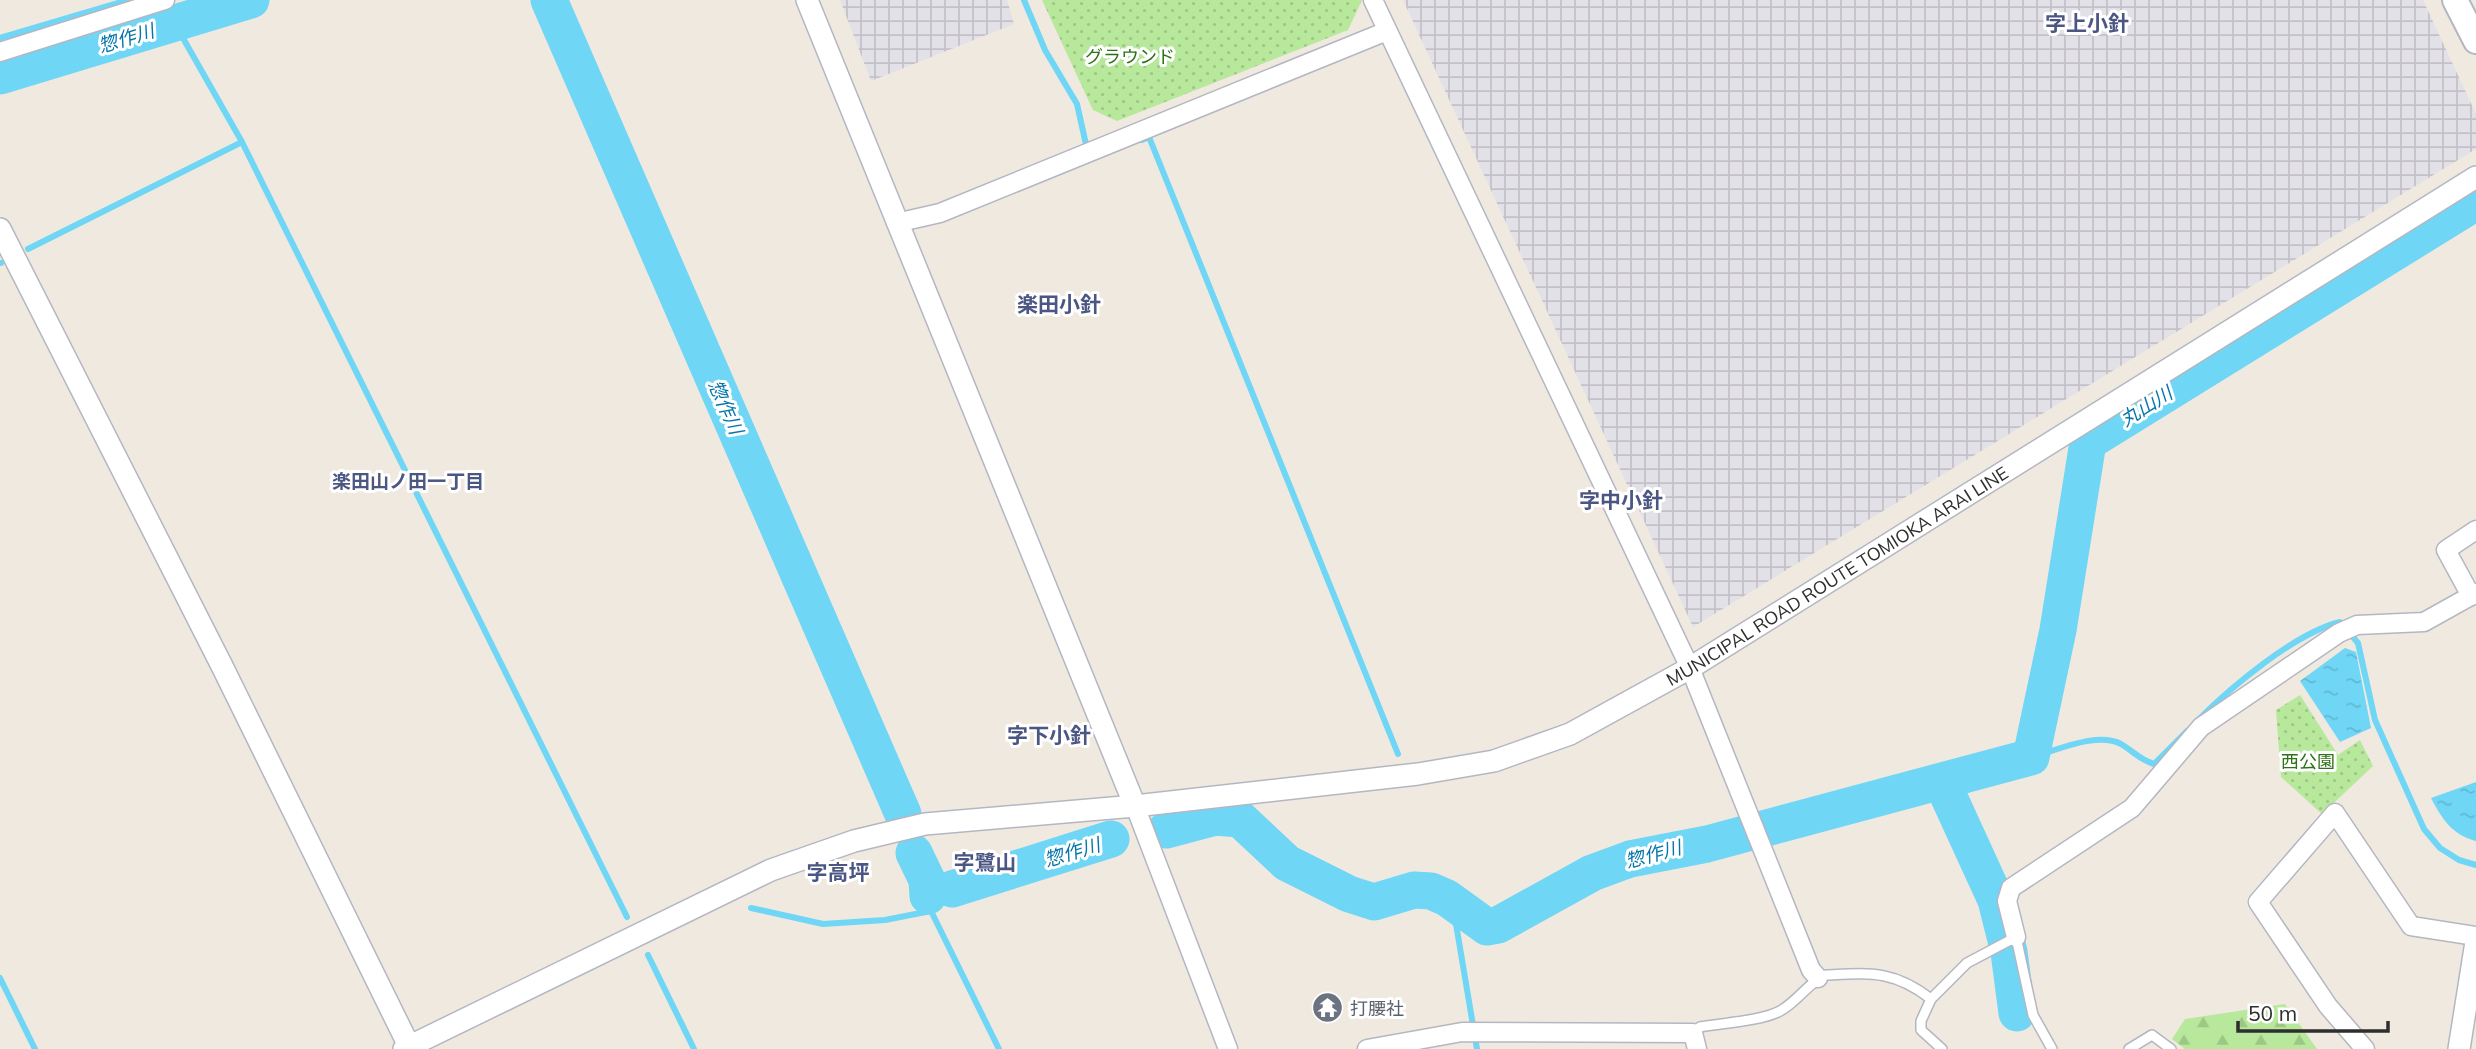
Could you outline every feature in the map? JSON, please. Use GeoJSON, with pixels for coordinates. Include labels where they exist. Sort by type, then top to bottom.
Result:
{"type":"FeatureCollection","features":[{"type":"Feature","properties":{"kind":"main road"},"geometry":{"type":"LineString","coordinates":[[2455,0],[2476,41]]}},
{"type":"Feature","properties":{"kind":"street"},"geometry":{"type":"LineString","coordinates":[[0,52],[165,0]]}},
{"type":"Feature","properties":{"kind":"street"},"geometry":{"type":"LineString","coordinates":[[807,0],[1135,807],[1228,1049]]}},
{"type":"Feature","properties":{"kind":"street"},"geometry":{"type":"LineString","coordinates":[[1373,0],[1690,668],[1811,970],[1818,978]]}},
{"type":"Feature","properties":{"kind":"street"},"geometry":{"type":"LineString","coordinates":[[896,223],[940,213],[1387,31]]}},
{"type":"Feature","properties":{"kind":"street","name":"MUNICIPAL ROAD ROUTE TOMIOKA ARAI LINE"},"geometry":{"type":"LineString","coordinates":[[408,1048],[748,881],[854,841],[925,824],[1135,807],[1418,774],[1494,761],[1570,734],[1690,668],[2476,177]]}},
{"type":"Feature","properties":{"kind":"street"},"geometry":{"type":"LineString","coordinates":[[0,229],[222,666],[408,1048]]}},
{"type":"Feature","properties":{"kind":"street"},"geometry":{"type":"LineString","coordinates":[[2009,942],[2007,901],[2011,888],[2132,808],[2201,727],[2284,675],[2339,633],[2357,625],[2424,622],[2473,595],[2446,550],[2476,530]]}},
{"type":"Feature","properties":{"kind":"street"},"geometry":{"type":"LineString","coordinates":[[2365,1049],[2328,1006],[2258,902],[2335,813],[2411,926],[2476,939],[2459,1049]]}},
{"type":"Feature","properties":{"kind":"street"},"geometry":{"type":"LineString","coordinates":[[1367,1049],[1475,1032],[1695,1041]]}},
{"type":"Feature","properties":{"kind":"lane"},"geometry":{"type":"LineString","coordinates":[[1942,1049],[1921,1030],[1921,1021],[1931,999],[1967,962],[2009,942],[2033,1015],[2052,1049]]}},
{"type":"Feature","properties":{"kind":"lane"},"geometry":{"type":"LineString","coordinates":[[1695,1041],[1700,1027],[1778,1012],[1808,991],[1818,978],[1826,975],[1885,974],[1914,985],[1931,999]]}},
{"type":"Feature","properties":{"kind":"lane"},"geometry":{"type":"LineString","coordinates":[[2129,1049],[2152,1035],[2171,1049]]}},
{"type":"Feature","properties":{"kind":"shaded area"},"geometry":{"type":"Polygon","coordinates":[[[840,0],[1007,0],[1014,24],[871,81],[840,0]]]}},
{"type":"Feature","properties":{"kind":"shaded area"},"geometry":{"type":"Polygon","coordinates":[[[1403,0],[2423,0],[2476,114],[2476,149],[1693,627],[1403,0]]]}},
{"type":"Feature","properties":{"kind":"green space","name":"グラウンド"},"geometry":{"type":"Polygon","coordinates":[[[1042,0],[1362,0],[1348,30],[1117,121],[1093,110],[1042,0]]]}},
{"type":"Feature","properties":{"kind":"green space","name":"西公園"},"geometry":{"type":"Polygon","coordinates":[[[2300,695],[2338,755],[2360,740],[2373,766],[2322,814],[2281,777],[2276,710],[2300,695]]]}},
{"type":"Feature","properties":{"kind":"green space"},"geometry":{"type":"Polygon","coordinates":[[[2285,1004],[2317,1049],[2185,1049],[2172,1039],[2185,1019],[2285,1004]]]}},
{"type":"Feature","properties":{"kind":"water"},"geometry":{"type":"Polygon","coordinates":[[[2345,648],[2356,652],[2371,728],[2340,742],[2300,681],[2345,648]]]}},
{"type":"Feature","properties":{"kind":"water"},"geometry":{"type":"Polygon","coordinates":[[[2476,782],[2476,841],[2454,830],[2439,813],[2431,798],[2476,782]]]}},
{"type":"Feature","properties":{"kind":"waterway"},"geometry":{"type":"LineString","coordinates":[[0,38],[128,0]]}},
{"type":"Feature","properties":{"kind":"waterway","name":"惣作川"},"geometry":{"type":"LineString","coordinates":[[0,76],[251,0]]}},
{"type":"Feature","properties":{"kind":"waterway","name":"惣作川"},"geometry":{"type":"LineString","coordinates":[[549,0],[903,814]]}},
{"type":"Feature","properties":{"kind":"waterway"},"geometry":{"type":"LineString","coordinates":[[1024,0],[1045,50],[1077,104],[1087,149]]}},
{"type":"Feature","properties":{"kind":"waterway"},"geometry":{"type":"LineString","coordinates":[[175,24],[242,142],[627,917]]}},
{"type":"Feature","properties":{"kind":"waterway"},"geometry":{"type":"LineString","coordinates":[[1142,140],[1149,137],[1398,754]]}},
{"type":"Feature","properties":{"kind":"waterway"},"geometry":{"type":"LineString","coordinates":[[28,249],[242,142]]}},
{"type":"Feature","properties":{"kind":"waterway","name":"丸山川"},"geometry":{"type":"LineString","coordinates":[[1166,830],[1215,817],[1240,819],[1287,863],[1349,894],[1374,902],[1414,890],[1431,891],[1447,898],[1487,927],[1498,925],[1592,873],[1630,859],[1707,844],[2031,757],[2058,630],[2088,442],[2476,202]]}},
{"type":"Feature","properties":{"kind":"waterway","name":"丸山川"},"geometry":{"type":"LineString","coordinates":[[2197,721],[2245,678],[2284,649],[2303,637],[2340,622],[2358,643],[2375,720],[2424,829],[2440,848],[2459,860],[2476,865]]}},
{"type":"Feature","properties":{"kind":"waterway","name":"丸山川"},"geometry":{"type":"LineString","coordinates":[[2031,757],[2076,743],[2100,740],[2121,744],[2154,764],[2187,731]]}},
{"type":"Feature","properties":{"kind":"waterway","name":"惣作川"},"geometry":{"type":"LineString","coordinates":[[1942,782],[1996,900],[2009,952],[2017,1013]]}},
{"type":"Feature","properties":{"kind":"waterway","name":"惣作川"},"geometry":{"type":"LineString","coordinates":[[952,889],[1111,839]]}},
{"type":"Feature","properties":{"kind":"waterway","name":"惣作川"},"geometry":{"type":"LineString","coordinates":[[914,853],[927,880],[928,896]]}},
{"type":"Feature","properties":{"kind":"waterway"},"geometry":{"type":"LineString","coordinates":[[928,896],[931,911],[999,1049]]}},
{"type":"Feature","properties":{"kind":"waterway"},"geometry":{"type":"LineString","coordinates":[[751,908],[823,924],[885,920],[931,911]]}},
{"type":"Feature","properties":{"kind":"waterway"},"geometry":{"type":"LineString","coordinates":[[1456,924],[1477,1049]]}},
{"type":"Feature","properties":{"kind":"waterway"},"geometry":{"type":"LineString","coordinates":[[648,955],[694,1049]]}},
{"type":"Feature","properties":{"kind":"waterway"},"geometry":{"type":"LineString","coordinates":[[0,978],[35,1049]]}},
{"type":"Feature","properties":{"kind":"place","name":"打腰社"},"geometry":{"type":"Point","coordinates":[1327,1008]}},
{"type":"Feature","properties":{"kind":"district","name":"字上小針"},"geometry":{"type":"Point","coordinates":[2087,23]}},
{"type":"Feature","properties":{"kind":"district","name":"楽田小針"},"geometry":{"type":"Point","coordinates":[1059,304]}},
{"type":"Feature","properties":{"kind":"district","name":"楽田山ノ田一丁目"},"geometry":{"type":"Point","coordinates":[408,481]}},
{"type":"Feature","properties":{"kind":"district","name":"字中小針"},"geometry":{"type":"Point","coordinates":[1621,500]}},
{"type":"Feature","properties":{"kind":"district","name":"字下小針"},"geometry":{"type":"Point","coordinates":[1049,735]}},
{"type":"Feature","properties":{"kind":"district","name":"字鷺山"},"geometry":{"type":"Point","coordinates":[985,862]}},
{"type":"Feature","properties":{"kind":"district","name":"字高坪"},"geometry":{"type":"Point","coordinates":[838,872]}}]}
